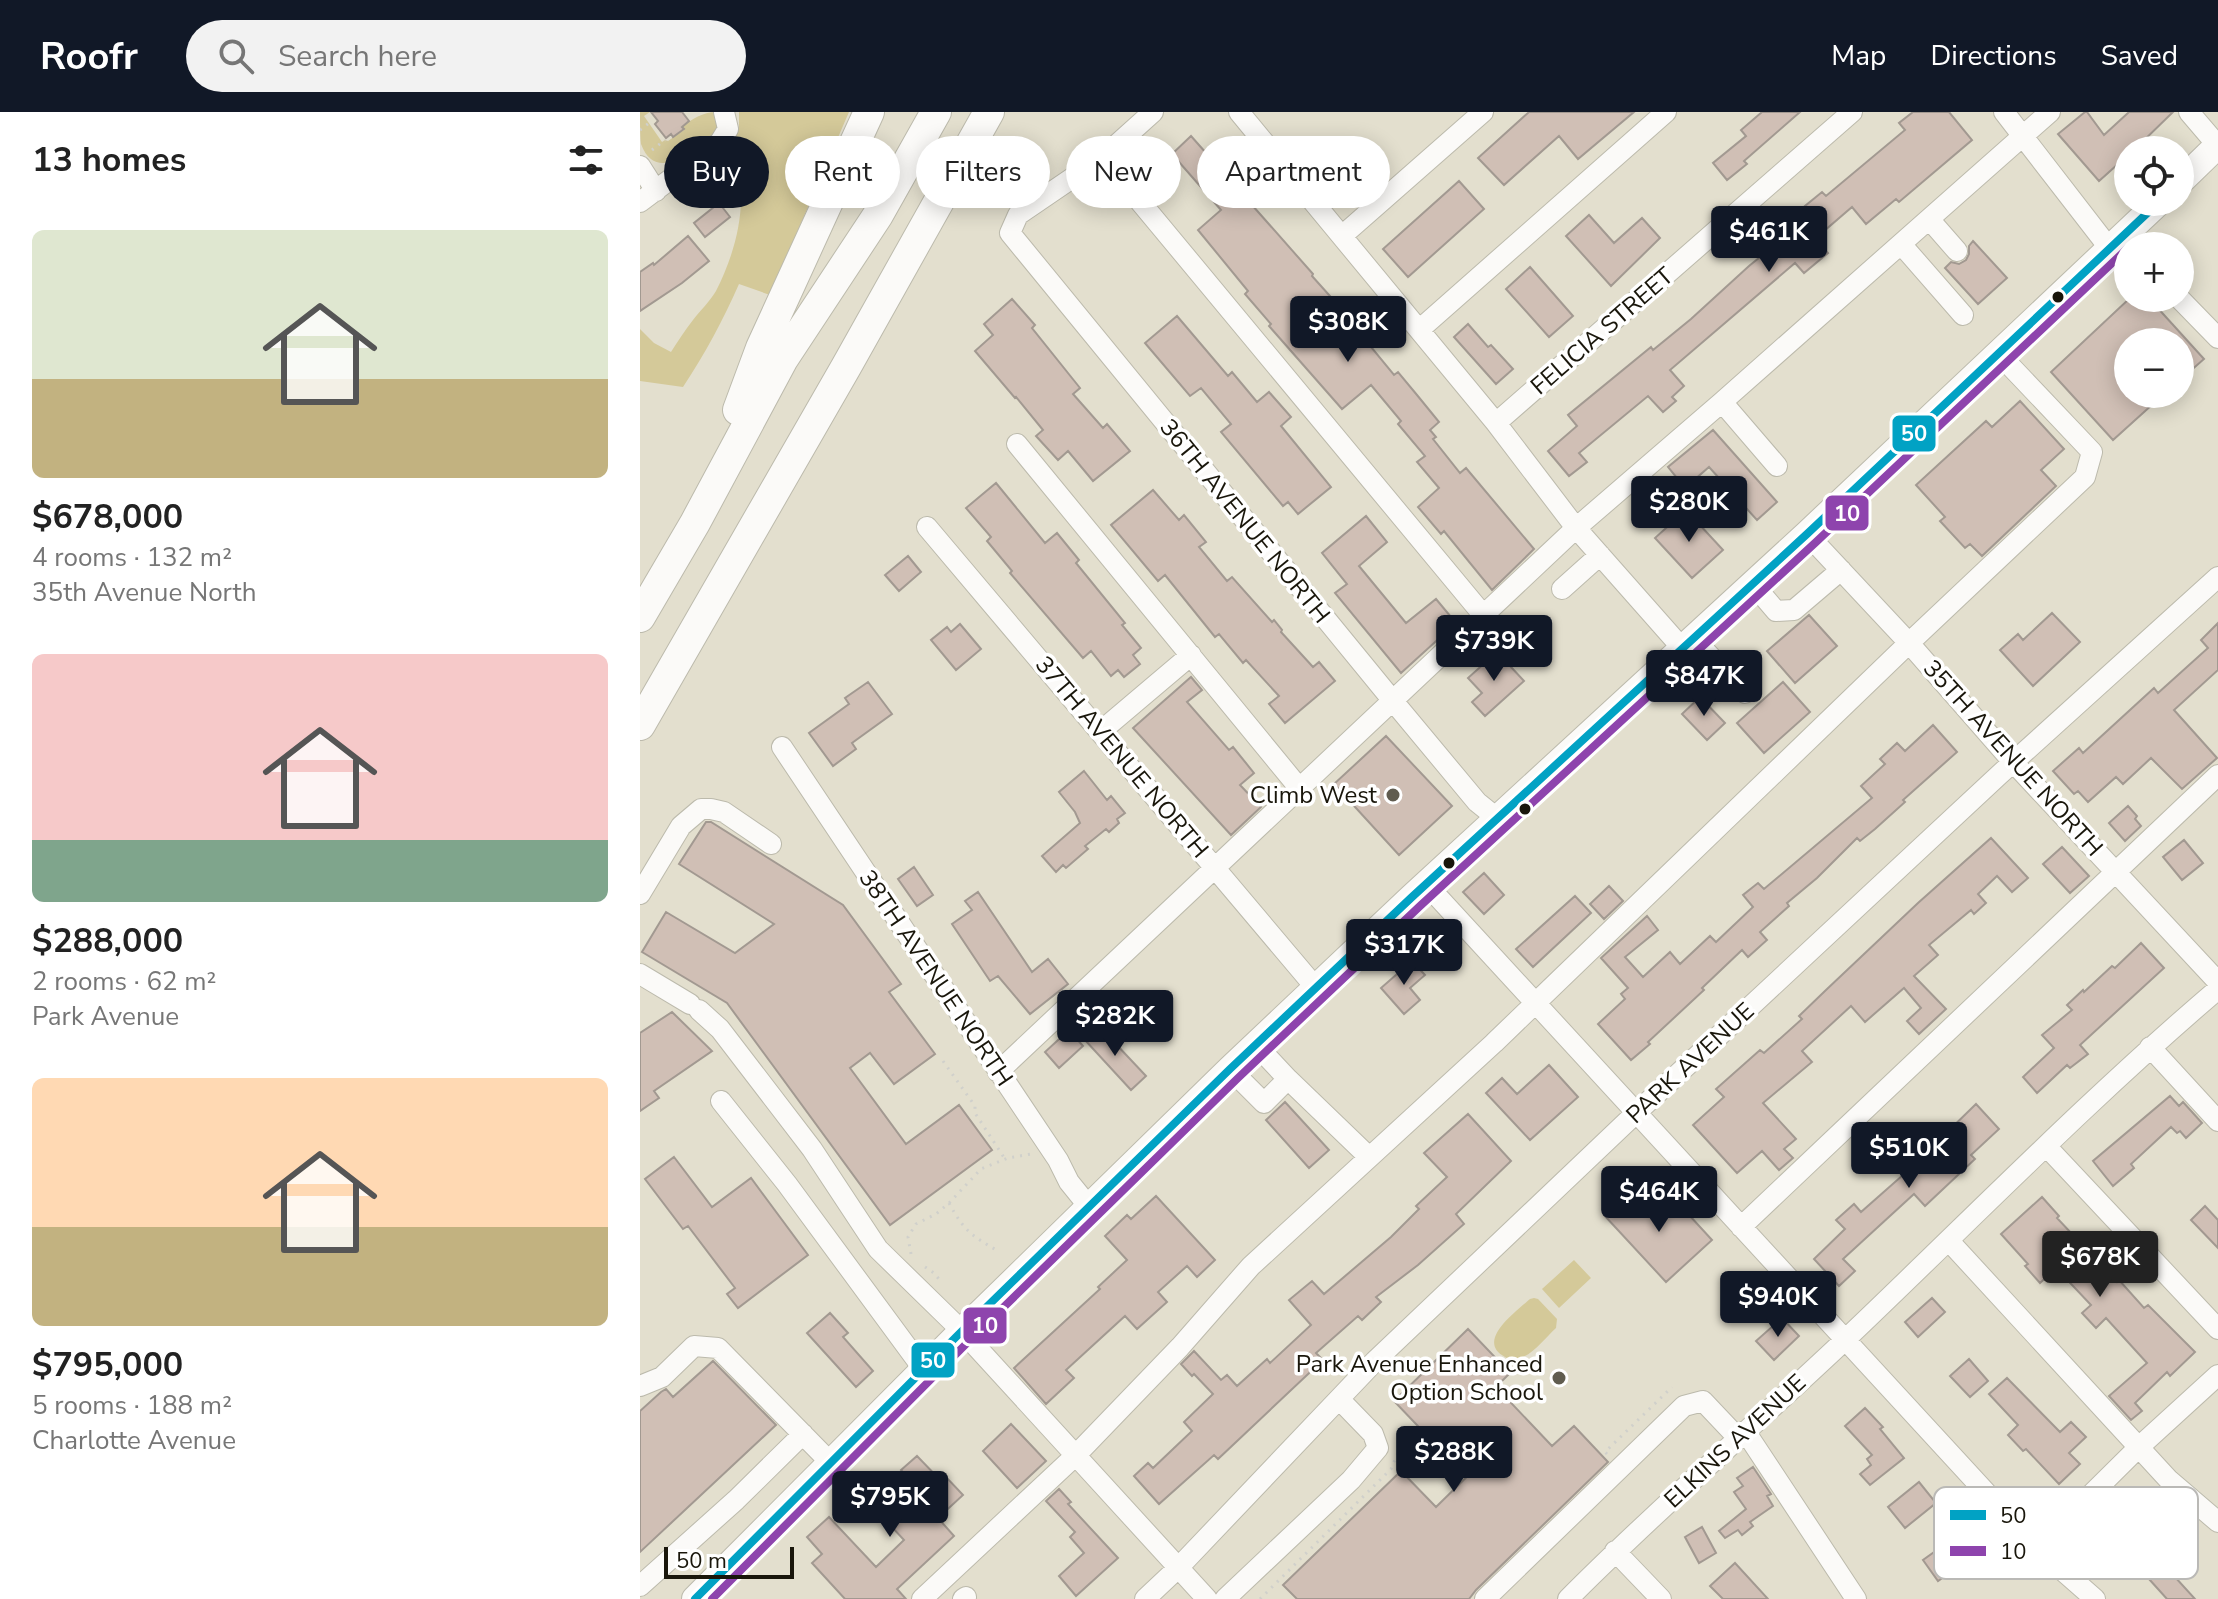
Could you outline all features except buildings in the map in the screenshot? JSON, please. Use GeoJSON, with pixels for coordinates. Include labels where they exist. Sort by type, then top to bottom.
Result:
{"type":"FeatureCollection","features":[{"type":"Feature","properties":{"kind":"highway"},"geometry":{"type":"LineString","coordinates":[[695,523],[761,348],[869,112]]}},
{"type":"Feature","properties":{"kind":"highway"},"geometry":{"type":"LineString","coordinates":[[640,617],[695,523],[783,359],[878,215],[936,112]]}},
{"type":"Feature","properties":{"kind":"highway"},"geometry":{"type":"LineString","coordinates":[[640,725],[989,112]]}},
{"type":"Feature","properties":{"kind":"main road"},"geometry":{"type":"LineString","coordinates":[[2194,168],[2218,145]]}},
{"type":"Feature","properties":{"kind":"main road"},"geometry":{"type":"LineString","coordinates":[[2132,232],[2146,216]]}},
{"type":"Feature","properties":{"kind":"main road"},"geometry":{"type":"LineString","coordinates":[[708,1595],[831,1463],[1230,1069],[1426,884],[2114,250]]}},
{"type":"Feature","properties":{"kind":"street"},"geometry":{"type":"LineString","coordinates":[[648,197],[720,142],[728,129],[724,112]]}},
{"type":"Feature","properties":{"kind":"street"},"geometry":{"type":"LineString","coordinates":[[1126,136],[1153,112]]}},
{"type":"Feature","properties":{"kind":"street"},"geometry":{"type":"LineString","coordinates":[[1239,112],[1496,423],[1576,528],[1688,643],[1745,693]]}},
{"type":"Feature","properties":{"kind":"street"},"geometry":{"type":"LineString","coordinates":[[1343,235],[1483,112]]}},
{"type":"Feature","properties":{"kind":"street"},"geometry":{"type":"LineString","coordinates":[[1419,330],[1666,112]]}},
{"type":"Feature","properties":{"kind":"street","name":"FELICIA STREET"},"geometry":{"type":"LineString","coordinates":[[1496,423],[1852,112]]}},
{"type":"Feature","properties":{"kind":"street"},"geometry":{"type":"LineString","coordinates":[[2004,112],[2114,238]]}},
{"type":"Feature","properties":{"kind":"street"},"geometry":{"type":"LineString","coordinates":[[998,1072],[1576,528],[2050,112]]}},
{"type":"Feature","properties":{"kind":"street"},"geometry":{"type":"LineString","coordinates":[[2189,112],[2218,145]]}},
{"type":"Feature","properties":{"kind":"street"},"geometry":{"type":"LineString","coordinates":[[646,158],[648,197]]}},
{"type":"Feature","properties":{"kind":"street","name":"36TH AVENUE NORTH"},"geometry":{"type":"LineString","coordinates":[[1066,182],[1018,215],[1010,233],[1477,802],[1498,819]]}},
{"type":"Feature","properties":{"kind":"street"},"geometry":{"type":"LineString","coordinates":[[1145,208],[1484,616]]}},
{"type":"Feature","properties":{"kind":"street"},"geometry":{"type":"LineString","coordinates":[[1929,219],[1957,251]]}},
{"type":"Feature","properties":{"kind":"street"},"geometry":{"type":"LineString","coordinates":[[1901,244],[1963,315]]}},
{"type":"Feature","properties":{"kind":"street"},"geometry":{"type":"LineString","coordinates":[[2193,312],[2218,338]]}},
{"type":"Feature","properties":{"kind":"street"},"geometry":{"type":"LineString","coordinates":[[922,1599],[1075,1456],[1180,1347],[1251,1266],[1535,1003],[2085,477],[2092,452],[1999,354]]}},
{"type":"Feature","properties":{"kind":"street"},"geometry":{"type":"LineString","coordinates":[[1722,402],[1777,466]]}},
{"type":"Feature","properties":{"kind":"street"},"geometry":{"type":"LineString","coordinates":[[1017,444],[1300,789]]}},
{"type":"Feature","properties":{"kind":"street","name":"37TH AVENUE NORTH"},"geometry":{"type":"LineString","coordinates":[[927,527],[1215,868],[1244,888],[1316,988]]}},
{"type":"Feature","properties":{"kind":"street","name":"35TH AVENUE NORTH"},"geometry":{"type":"LineString","coordinates":[[1807,534],[2218,982]]}},
{"type":"Feature","properties":{"kind":"street"},"geometry":{"type":"LineString","coordinates":[[1562,589],[1600,555]]}},
{"type":"Feature","properties":{"kind":"street"},"geometry":{"type":"LineString","coordinates":[[1753,584],[1776,611],[1784,612],[1794,610],[1841,570]]}},
{"type":"Feature","properties":{"kind":"street","name":"PARK AVENUE"},"geometry":{"type":"LineString","coordinates":[[1145,1599],[1375,1361],[2013,762],[2218,577]]}},
{"type":"Feature","properties":{"kind":"street"},"geometry":{"type":"LineString","coordinates":[[1100,732],[1191,655]]}},
{"type":"Feature","properties":{"kind":"street","name":"38TH AVENUE NORTH"},"geometry":{"type":"LineString","coordinates":[[782,747],[1058,1160],[1069,1182],[1090,1208]]}},
{"type":"Feature","properties":{"kind":"street"},"geometry":{"type":"LineString","coordinates":[[1741,1227],[2218,775]]}},
{"type":"Feature","properties":{"kind":"street"},"geometry":{"type":"LineString","coordinates":[[640,894],[681,826],[701,809],[724,812],[771,844]]}},
{"type":"Feature","properties":{"kind":"street"},"geometry":{"type":"LineString","coordinates":[[1426,884],[1981,1487]]}},
{"type":"Feature","properties":{"kind":"street"},"geometry":{"type":"LineString","coordinates":[[640,974],[695,1007],[720,1029],[812,1149],[878,1249],[962,1331],[1207,1599]]}},
{"type":"Feature","properties":{"kind":"street","name":"ELKINS AVENUE"},"geometry":{"type":"LineString","coordinates":[[1568,1599],[1615,1551],[1845,1340],[2150,1047],[2218,989]]}},
{"type":"Feature","properties":{"kind":"street"},"geometry":{"type":"LineString","coordinates":[[1256,1045],[1369,1157]]}},
{"type":"Feature","properties":{"kind":"street"},"geometry":{"type":"LineString","coordinates":[[2150,1047],[2218,1121]]}},
{"type":"Feature","properties":{"kind":"street"},"geometry":{"type":"LineString","coordinates":[[1230,1069],[1264,1103],[1288,1079]]}},
{"type":"Feature","properties":{"kind":"street"},"geometry":{"type":"LineString","coordinates":[[721,1101],[787,1184],[924,1370]]}},
{"type":"Feature","properties":{"kind":"street"},"geometry":{"type":"LineString","coordinates":[[2047,1147],[2218,1329]]}},
{"type":"Feature","properties":{"kind":"street"},"geometry":{"type":"LineString","coordinates":[[1949,1241],[2177,1487]]}},
{"type":"Feature","properties":{"kind":"street"},"geometry":{"type":"LineString","coordinates":[[640,1386],[662,1377],[694,1346],[718,1348],[831,1463]]}},
{"type":"Feature","properties":{"kind":"street"},"geometry":{"type":"LineString","coordinates":[[2099,1487],[2218,1375]]}},
{"type":"Feature","properties":{"kind":"street"},"geometry":{"type":"LineString","coordinates":[[1225,1599],[1351,1480],[1378,1448],[1373,1434],[1339,1399]]}},
{"type":"Feature","properties":{"kind":"street"},"geometry":{"type":"LineString","coordinates":[[1485,1599],[1684,1406],[1703,1401],[1741,1435],[1856,1599]]}},
{"type":"Feature","properties":{"kind":"street"},"geometry":{"type":"LineString","coordinates":[[640,1586],[736,1500],[803,1434]]}},
{"type":"Feature","properties":{"kind":"street"},"geometry":{"type":"LineString","coordinates":[[2198,1505],[2218,1522]]}},
{"type":"Feature","properties":{"kind":"street"},"geometry":{"type":"LineString","coordinates":[[1615,1551],[1661,1599]]}},
{"type":"Feature","properties":{"kind":"street"},"geometry":{"type":"LineString","coordinates":[[2072,1579],[2095,1599]]}},
{"type":"Feature","properties":{"kind":"path"},"geometry":{"type":"LineString","coordinates":[[640,130],[649,123]]}},
{"type":"Feature","properties":{"kind":"path"},"geometry":{"type":"LineString","coordinates":[[646,158],[664,141]]}},
{"type":"Feature","properties":{"kind":"path"},"geometry":{"type":"LineString","coordinates":[[943,1061],[975,1106],[975,1113],[1005,1159]]}},
{"type":"Feature","properties":{"kind":"path"},"geometry":{"type":"LineString","coordinates":[[912,1258],[908,1237],[916,1224],[949,1203],[981,1169],[1030,1152],[1038,1165]]}},
{"type":"Feature","properties":{"kind":"path"},"geometry":{"type":"LineString","coordinates":[[949,1203],[973,1237],[998,1251]]}},
{"type":"Feature","properties":{"kind":"shaded area"},"geometry":{"type":"Polygon","coordinates":[[[640,112],[650,112],[644,116],[664,141],[664,163],[648,156],[641,144],[640,112]]]}},
{"type":"Feature","properties":{"kind":"shaded area"},"geometry":{"type":"Polygon","coordinates":[[[716,112],[718,131],[711,136],[675,136],[684,130],[682,127],[686,124],[707,113],[716,112]]]}},
{"type":"Feature","properties":{"kind":"shaded area"},"geometry":{"type":"Polygon","coordinates":[[[739,112],[849,112],[839,136],[785,136],[785,208],[808,208],[770,295],[739,284],[713,337],[683,387],[640,381],[640,329],[654,343],[671,352],[716,291],[731,255],[740,208],[769,208],[769,136],[731,136],[739,127],[739,112]]]}},
{"type":"Feature","properties":{"kind":"shaded area"},"geometry":{"type":"Polygon","coordinates":[[[1574,1260],[1591,1278],[1559,1308],[1542,1289],[1574,1260]]]}},
{"type":"Feature","properties":{"kind":"shaded area"},"geometry":{"type":"Polygon","coordinates":[[[1534,1298],[1557,1319],[1556,1328],[1527,1355],[1507,1358],[1497,1350],[1494,1343],[1496,1335],[1509,1318],[1534,1298]]]}},
{"type":"Feature","properties":{"kind":"transit line","name":"50"},"geometry":{"type":"LineString","coordinates":[[695,1599],[962,1331],[1230,1069],[1807,534],[2144,216]]}},
{"type":"Feature","properties":{"kind":"transit line","name":"10"},"geometry":{"type":"LineString","coordinates":[[712,1599],[970,1340],[1238,1078],[2114,261]]}},
{"type":"Feature","properties":{"kind":"place","name":"Climb West"},"geometry":{"type":"Point","coordinates":[1393,795]}},
{"type":"Feature","properties":{"kind":"place","name":"Park Avenue Enhanced Option School"},"geometry":{"type":"Point","coordinates":[1559,1378]}}]}
